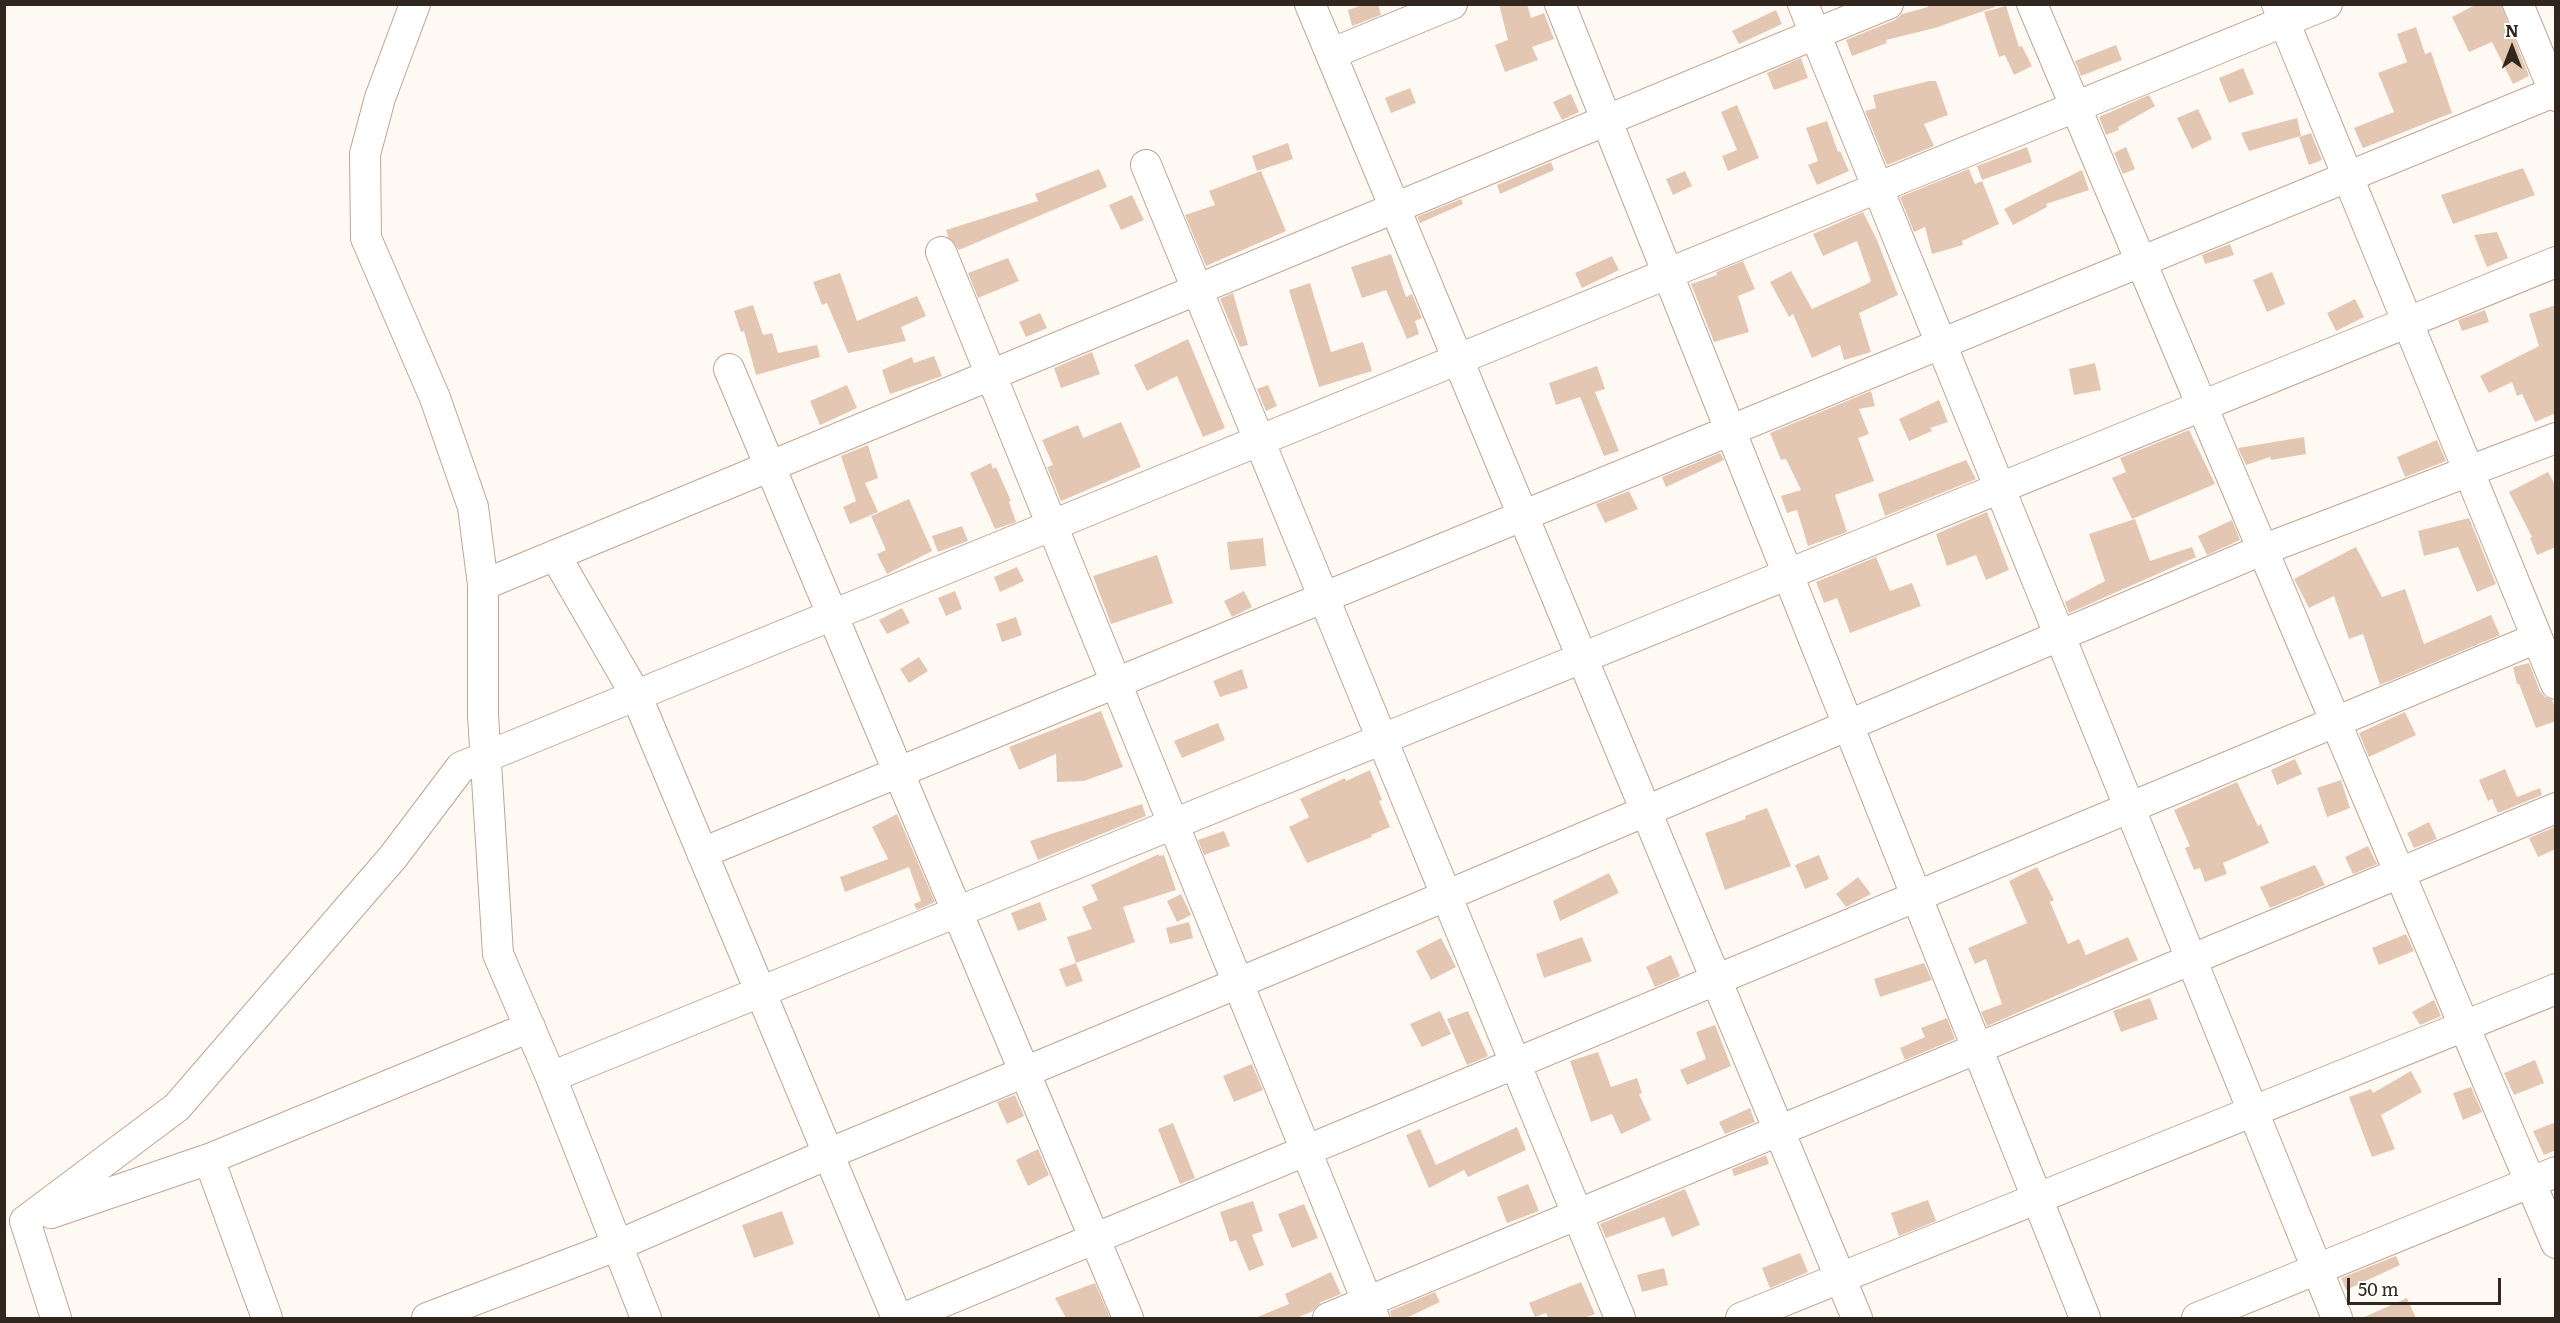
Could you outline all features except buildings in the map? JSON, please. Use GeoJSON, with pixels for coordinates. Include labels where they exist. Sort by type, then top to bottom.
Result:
{"type":"FeatureCollection","features":[{"type":"Feature","properties":{"kind":"street"},"geometry":{"type":"LineString","coordinates":[[415,4],[380,98],[364,154],[366,238],[435,398],[473,507],[483,585],[483,715],[498,954],[551,1077],[646,1318]]}},
{"type":"Feature","properties":{"kind":"street"},"geometry":{"type":"LineString","coordinates":[[1310,4],[1857,1318]]}},
{"type":"Feature","properties":{"kind":"street"},"geometry":{"type":"LineString","coordinates":[[1340,50],[1452,4]]}},
{"type":"Feature","properties":{"kind":"street"},"geometry":{"type":"LineString","coordinates":[[1560,4],[2085,1318]]}},
{"type":"Feature","properties":{"kind":"street"},"geometry":{"type":"LineString","coordinates":[[1803,4],[2337,1318]]}},
{"type":"Feature","properties":{"kind":"street"},"geometry":{"type":"LineString","coordinates":[[483,585],[1887,4]]}},
{"type":"Feature","properties":{"kind":"street"},"geometry":{"type":"LineString","coordinates":[[2032,4],[2464,1026],[2543,1177],[2556,1243]]}},
{"type":"Feature","properties":{"kind":"street"},"geometry":{"type":"LineString","coordinates":[[15,1224],[177,1107],[393,857],[462,767],[2076,107],[2280,13],[2327,4]]}},
{"type":"Feature","properties":{"kind":"street"},"geometry":{"type":"LineString","coordinates":[[702,853],[2347,177],[2555,94],[2518,4]]}},
{"type":"Feature","properties":{"kind":"street"},"geometry":{"type":"LineString","coordinates":[[2280,13],[2556,684]]}},
{"type":"Feature","properties":{"kind":"street"},"geometry":{"type":"LineString","coordinates":[[1146,165],[1620,1318]]}},
{"type":"Feature","properties":{"kind":"street"},"geometry":{"type":"LineString","coordinates":[[941,252],[1371,1310]]}},
{"type":"Feature","properties":{"kind":"street"},"geometry":{"type":"LineString","coordinates":[[551,1077],[2556,262]]}},
{"type":"Feature","properties":{"kind":"street"},"geometry":{"type":"LineString","coordinates":[[729,369],[1128,1318]]}},
{"type":"Feature","properties":{"kind":"street"},"geometry":{"type":"LineString","coordinates":[[427,1318],[616,1246],[828,1154],[2263,550],[2556,438]]}},
{"type":"Feature","properties":{"kind":"street"},"geometry":{"type":"LineString","coordinates":[[555,555],[637,697],[897,1318]]}},
{"type":"Feature","properties":{"kind":"street"},"geometry":{"type":"LineString","coordinates":[[904,1318],[2537,638]]}},
{"type":"Feature","properties":{"kind":"street"},"geometry":{"type":"LineString","coordinates":[[1328,1318],[1371,1310],[1577,1214],[2556,808]]}},
{"type":"Feature","properties":{"kind":"street"},"geometry":{"type":"LineString","coordinates":[[1741,1318],[2556,989]]}},
{"type":"Feature","properties":{"kind":"street"},"geometry":{"type":"LineString","coordinates":[[15,1224],[209,1159],[530,1027]]}},
{"type":"Feature","properties":{"kind":"street"},"geometry":{"type":"LineString","coordinates":[[209,1159],[267,1318]]}},
{"type":"Feature","properties":{"kind":"street"},"geometry":{"type":"LineString","coordinates":[[2198,1318],[2543,1177]]}},
{"type":"Feature","properties":{"kind":"street"},"geometry":{"type":"LineString","coordinates":[[15,1224],[56,1318]]}}]}
